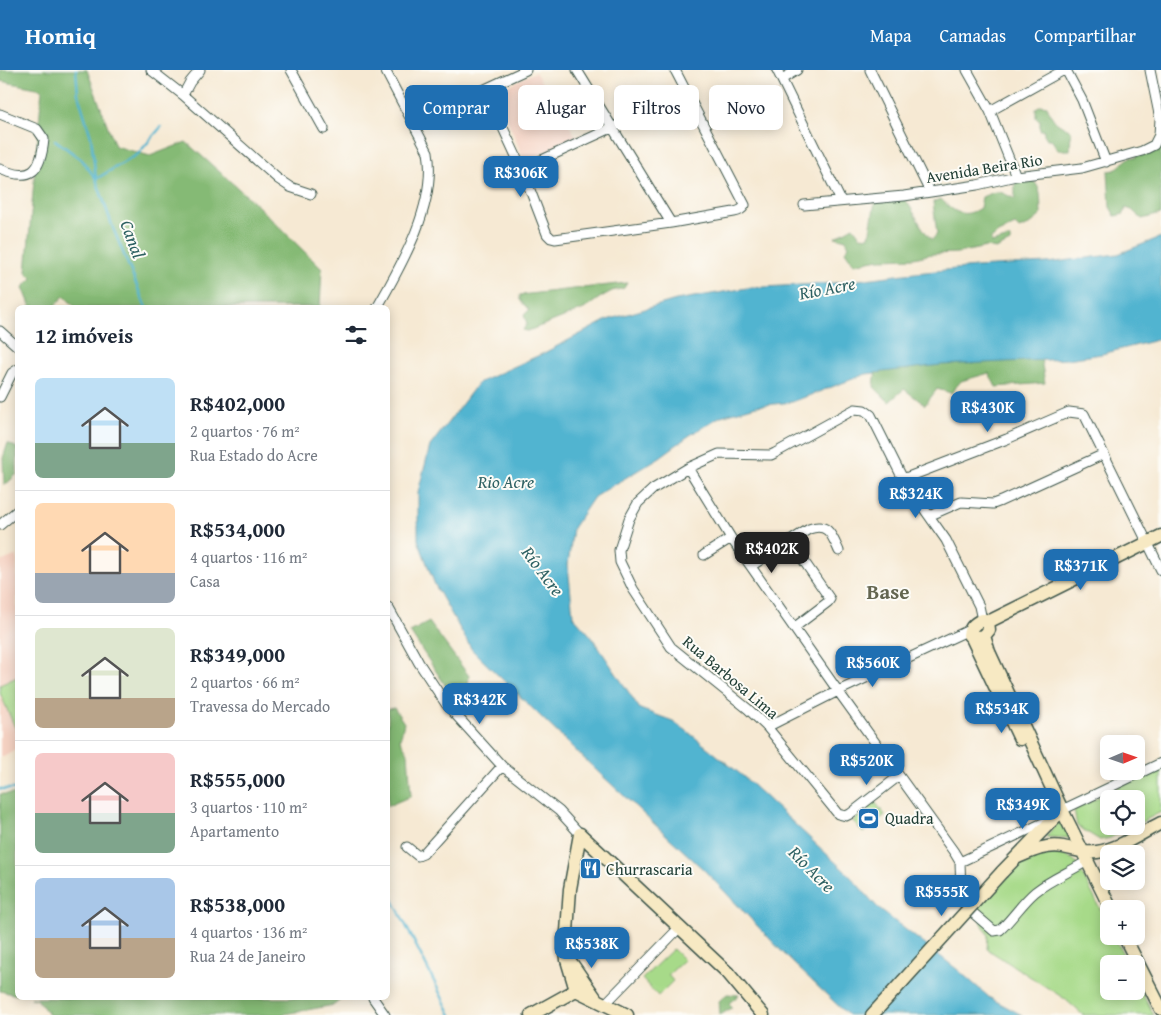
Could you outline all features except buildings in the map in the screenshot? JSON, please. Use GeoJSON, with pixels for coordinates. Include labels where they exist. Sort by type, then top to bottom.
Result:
{"type":"FeatureCollection","features":[{"type":"Feature","properties":{"kind":"main road"},"geometry":{"type":"LineString","coordinates":[[1106,900],[1062,810],[1047,796],[975,635],[989,630],[985,621],[1161,536]]}},
{"type":"Feature","properties":{"kind":"main road"},"geometry":{"type":"LineString","coordinates":[[872,1015],[1052,818],[1062,810]]}},
{"type":"Feature","properties":{"kind":"main road"},"geometry":{"type":"LineString","coordinates":[[1018,857],[1034,850],[1054,846],[1063,847],[1084,857],[1109,849],[1161,823]]}},
{"type":"Feature","properties":{"kind":"main road"},"geometry":{"type":"LineString","coordinates":[[580,834],[728,973],[763,1015]]}},
{"type":"Feature","properties":{"kind":"main road"},"geometry":{"type":"LineString","coordinates":[[576,990],[566,953],[570,889],[580,834]]}},
{"type":"Feature","properties":{"kind":"main road"},"geometry":{"type":"LineString","coordinates":[[1129,945],[1161,1009]]}},
{"type":"Feature","properties":{"kind":"main road"},"geometry":{"type":"LineString","coordinates":[[566,953],[601,1001]]}},
{"type":"Feature","properties":{"kind":"main road"},"geometry":{"type":"LineString","coordinates":[[576,990],[627,1015]]}},
{"type":"Feature","properties":{"kind":"main road"},"geometry":{"type":"LineString","coordinates":[[531,1015],[576,990]]}},
{"type":"Feature","properties":{"kind":"street"},"geometry":{"type":"LineString","coordinates":[[151,70],[183,95],[278,179],[290,187],[311,194]]}},
{"type":"Feature","properties":{"kind":"street"},"geometry":{"type":"LineString","coordinates":[[183,95],[190,82],[200,70]]}},
{"type":"Feature","properties":{"kind":"street"},"geometry":{"type":"LineString","coordinates":[[291,70],[324,129]]}},
{"type":"Feature","properties":{"kind":"street"},"geometry":{"type":"LineString","coordinates":[[385,70],[405,107]]}},
{"type":"Feature","properties":{"kind":"street"},"geometry":{"type":"LineString","coordinates":[[494,85],[526,70]]}},
{"type":"Feature","properties":{"kind":"street"},"geometry":{"type":"LineString","coordinates":[[577,70],[671,223]]}},
{"type":"Feature","properties":{"kind":"street"},"geometry":{"type":"LineString","coordinates":[[675,70],[683,85]]}},
{"type":"Feature","properties":{"kind":"street"},"geometry":{"type":"LineString","coordinates":[[777,70],[841,201]]}},
{"type":"Feature","properties":{"kind":"street"},"geometry":{"type":"LineString","coordinates":[[782,79],[797,70]]}},
{"type":"Feature","properties":{"kind":"street"},"geometry":{"type":"LineString","coordinates":[[870,70],[930,192]]}},
{"type":"Feature","properties":{"kind":"street"},"geometry":{"type":"LineString","coordinates":[[967,70],[990,111],[1016,176]]}},
{"type":"Feature","properties":{"kind":"street"},"geometry":{"type":"LineString","coordinates":[[990,111],[1065,70],[1082,100],[1106,162]]}},
{"type":"Feature","properties":{"kind":"street","name":"Avenida Beira Rio"},"geometry":{"type":"LineString","coordinates":[[804,205],[904,196],[977,185],[1016,176],[1082,168],[1131,155],[1149,148],[1154,145],[1159,135],[1160,119],[1150,70]]}},
{"type":"Feature","properties":{"kind":"street"},"geometry":{"type":"LineString","coordinates":[[0,114],[37,130],[44,139],[38,165],[33,171],[24,176],[0,169]]}},
{"type":"Feature","properties":{"kind":"street"},"geometry":{"type":"LineString","coordinates":[[504,130],[522,169],[547,234],[555,239],[671,223],[740,211],[745,205],[699,115]]}},
{"type":"Feature","properties":{"kind":"street"},"geometry":{"type":"LineString","coordinates":[[522,169],[613,128]]}},
{"type":"Feature","properties":{"kind":"street"},"geometry":{"type":"LineString","coordinates":[[379,305],[409,246],[426,199],[430,166],[428,152],[417,130]]}},
{"type":"Feature","properties":{"kind":"street"},"geometry":{"type":"LineString","coordinates":[[0,331],[15,344]]}},
{"type":"Feature","properties":{"kind":"street"},"geometry":{"type":"LineString","coordinates":[[0,397],[12,373],[15,371]]}},
{"type":"Feature","properties":{"kind":"street","name":"Rua Barbosa Lima"},"geometry":{"type":"LineString","coordinates":[[899,776],[878,794],[846,816],[838,814],[767,727],[743,704],[671,647],[633,588],[620,562],[619,550],[622,535],[638,503],[653,489],[688,468],[719,454],[771,455],[855,409],[864,410],[871,415],[903,479]]}},
{"type":"Feature","properties":{"kind":"street"},"geometry":{"type":"LineString","coordinates":[[985,621],[946,540],[920,506],[903,479],[1068,412],[1084,414],[1088,420],[1161,570]]}},
{"type":"Feature","properties":{"kind":"street"},"geometry":{"type":"LineString","coordinates":[[929,516],[961,502],[992,504],[1001,501],[1104,454]]}},
{"type":"Feature","properties":{"kind":"street"},"geometry":{"type":"LineString","coordinates":[[688,468],[731,538],[954,852],[960,862],[963,902],[982,921],[994,931],[1000,930],[1036,891],[1084,857]]}},
{"type":"Feature","properties":{"kind":"street"},"geometry":{"type":"LineString","coordinates":[[0,525],[15,512]]}},
{"type":"Feature","properties":{"kind":"street"},"geometry":{"type":"LineString","coordinates":[[751,566],[809,529],[817,526],[823,526],[828,530],[839,550]]}},
{"type":"Feature","properties":{"kind":"street"},"geometry":{"type":"LineString","coordinates":[[704,555],[731,538]]}},
{"type":"Feature","properties":{"kind":"street"},"geometry":{"type":"LineString","coordinates":[[790,541],[829,596],[829,601],[795,627]]}},
{"type":"Feature","properties":{"kind":"street"},"geometry":{"type":"LineString","coordinates":[[390,611],[419,663],[446,704],[502,766],[559,811],[580,834]]}},
{"type":"Feature","properties":{"kind":"street"},"geometry":{"type":"LineString","coordinates":[[767,727],[838,691],[975,635]]}},
{"type":"Feature","properties":{"kind":"street"},"geometry":{"type":"LineString","coordinates":[[1062,810],[1161,763]]}},
{"type":"Feature","properties":{"kind":"street"},"geometry":{"type":"LineString","coordinates":[[407,847],[418,856],[423,854],[502,766]]}},
{"type":"Feature","properties":{"kind":"street"},"geometry":{"type":"LineString","coordinates":[[960,862],[1052,818]]}},
{"type":"Feature","properties":{"kind":"street"},"geometry":{"type":"LineString","coordinates":[[601,1001],[680,927]]}},
{"type":"Feature","properties":{"kind":"street"},"geometry":{"type":"LineString","coordinates":[[374,1000],[385,1015]]}},
{"type":"Feature","properties":{"kind":"shaded area"},"geometry":{"type":"Polygon","coordinates":[[[535,72],[543,85],[518,85],[518,130],[572,130],[576,136],[525,162],[508,121],[508,86],[535,72]]]}},
{"type":"Feature","properties":{"kind":"shaded area"},"geometry":{"type":"Polygon","coordinates":[[[15,556],[15,749],[0,758],[0,562],[15,556]]]}},
{"type":"Feature","properties":{"kind":"green space"},"geometry":{"type":"Polygon","coordinates":[[[0,70],[87,70],[115,146],[150,156],[186,142],[258,206],[322,269],[320,305],[73,305],[64,296],[56,305],[30,305],[23,287],[32,278],[26,272],[42,89],[0,81],[0,70]]]}},
{"type":"Feature","properties":{"kind":"green space"},"geometry":{"type":"Polygon","coordinates":[[[1041,105],[1047,106],[1054,120],[1068,128],[1071,132],[1070,150],[1058,150],[1051,139],[1047,139],[1044,130],[1040,130],[1040,120],[1036,118],[1036,108],[1041,105]]]}},
{"type":"Feature","properties":{"kind":"green space"},"geometry":{"type":"Polygon","coordinates":[[[1161,142],[1161,214],[1142,219],[1132,210],[1126,208],[1124,214],[1115,216],[1110,207],[1108,171],[1115,170],[1130,157],[1136,158],[1138,153],[1161,142]]]}},
{"type":"Feature","properties":{"kind":"green space"},"geometry":{"type":"Polygon","coordinates":[[[1028,176],[1038,188],[1041,215],[1029,225],[1019,229],[1015,225],[998,233],[991,239],[991,243],[1010,238],[1010,242],[996,249],[986,247],[958,253],[932,254],[914,258],[879,259],[854,264],[845,251],[849,246],[846,240],[835,237],[853,227],[860,236],[869,237],[875,202],[904,198],[932,240],[937,234],[933,202],[941,199],[959,212],[969,213],[980,208],[982,197],[992,193],[999,192],[1015,199],[1015,183],[1021,178],[1028,176]]]}},
{"type":"Feature","properties":{"kind":"green space"},"geometry":{"type":"Polygon","coordinates":[[[627,283],[624,288],[612,291],[584,309],[528,331],[523,330],[527,324],[524,315],[529,310],[520,300],[520,295],[627,283]]]}},
{"type":"Feature","properties":{"kind":"green space"},"geometry":{"type":"Polygon","coordinates":[[[1040,353],[1045,383],[996,387],[989,373],[961,381],[951,393],[937,389],[925,405],[904,389],[889,402],[874,387],[877,360],[1040,353]]]}},
{"type":"Feature","properties":{"kind":"green space"},"geometry":{"type":"Polygon","coordinates":[[[8,443],[15,447],[15,476],[4,486],[3,458],[8,443]]]}},
{"type":"Feature","properties":{"kind":"green space"},"geometry":{"type":"Polygon","coordinates":[[[429,622],[469,676],[467,695],[451,694],[410,632],[429,622]]]}},
{"type":"Feature","properties":{"kind":"green space"},"geometry":{"type":"Polygon","coordinates":[[[15,678],[15,727],[0,693],[0,685],[15,678]]]}},
{"type":"Feature","properties":{"kind":"green space"},"geometry":{"type":"Polygon","coordinates":[[[394,708],[404,723],[400,740],[408,753],[411,796],[390,805],[390,709],[394,708]]]}},
{"type":"Feature","properties":{"kind":"green space"},"geometry":{"type":"Polygon","coordinates":[[[1161,765],[1161,812],[1145,820],[1145,790],[1113,790],[1132,780],[1145,780],[1145,773],[1161,765]]]}},
{"type":"Feature","properties":{"kind":"green space"},"geometry":{"type":"Polygon","coordinates":[[[0,794],[15,794],[15,995],[0,991],[0,794]]]}},
{"type":"Feature","properties":{"kind":"green space"},"geometry":{"type":"Polygon","coordinates":[[[1100,797],[1100,835],[1116,835],[1100,840],[1077,826],[1074,810],[1100,797]]]}},
{"type":"Feature","properties":{"kind":"green space","name":"Quadra"},"geometry":{"type":"Polygon","coordinates":[[[875,802],[885,815],[863,833],[853,821],[875,802]]]}},
{"type":"Feature","properties":{"kind":"green space"},"geometry":{"type":"Polygon","coordinates":[[[1061,817],[1071,838],[1046,837],[1061,817]]]}},
{"type":"Feature","properties":{"kind":"green space"},"geometry":{"type":"Polygon","coordinates":[[[1037,854],[1053,854],[1063,855],[1076,862],[1100,909],[1100,945],[1118,945],[1124,955],[1100,955],[1100,1000],[1145,1000],[1145,998],[1154,1015],[1083,1015],[1065,999],[987,949],[988,935],[974,908],[1019,861],[1037,854]]]}},
{"type":"Feature","properties":{"kind":"green space"},"geometry":{"type":"Polygon","coordinates":[[[673,949],[684,960],[668,975],[673,981],[658,996],[642,979],[673,949]]]}},
{"type":"Feature","properties":{"kind":"green space"},"geometry":{"type":"Polygon","coordinates":[[[727,994],[739,995],[729,1003],[732,1008],[720,1015],[719,1001],[727,994]]]}},
{"type":"Feature","properties":{"kind":"green space"},"geometry":{"type":"Polygon","coordinates":[[[38,1000],[340,1000],[334,1005],[279,1015],[49,1015],[38,1000]]]}},
{"type":"Feature","properties":{"kind":"water","name":"Rio Acre"},"geometry":{"type":"Polygon","coordinates":[[[1161,237],[1161,339],[1102,354],[1067,359],[941,365],[866,374],[792,402],[756,406],[721,416],[690,435],[660,457],[594,497],[573,528],[568,565],[573,616],[591,636],[640,709],[673,721],[687,731],[744,777],[849,875],[879,909],[958,970],[990,998],[1022,1015],[848,1015],[790,960],[704,870],[596,770],[472,650],[435,585],[418,540],[418,492],[430,446],[478,383],[544,353],[607,320],[676,300],[747,288],[834,283],[976,267],[1047,263],[1118,254],[1161,237]]]}},
{"type":"Feature","properties":{"kind":"waterway","name":"Canal"},"geometry":{"type":"LineString","coordinates":[[76,70],[78,94],[91,137],[96,179],[113,228],[145,305]]}},
{"type":"Feature","properties":{"kind":"waterway","name":"Canal"},"geometry":{"type":"LineString","coordinates":[[55,140],[82,160],[96,179],[138,154],[161,127]]}},
{"type":"Feature","properties":{"kind":"waterway"},"geometry":{"type":"LineString","coordinates":[[0,789],[15,789]]}},
{"type":"Feature","properties":{"kind":"waterway"},"geometry":{"type":"LineString","coordinates":[[390,894],[451,1015]]}},
{"type":"Feature","properties":{"kind":"place","name":"Quadra"},"geometry":{"type":"Point","coordinates":[869,818]}},
{"type":"Feature","properties":{"kind":"place","name":"Churrascaria"},"geometry":{"type":"Point","coordinates":[590,869]}},
{"type":"Feature","properties":{"kind":"district","name":"Base"},"geometry":{"type":"Point","coordinates":[888,591]}},
{"type":"Feature","properties":{"kind":"water label","name":"Río Acre"},"geometry":{"type":"Point","coordinates":[827,288]}},
{"type":"Feature","properties":{"kind":"water label","name":"Río Acre"},"geometry":{"type":"Point","coordinates":[543,571]}},
{"type":"Feature","properties":{"kind":"water label","name":"Río Acre"},"geometry":{"type":"Point","coordinates":[812,869]}}]}
